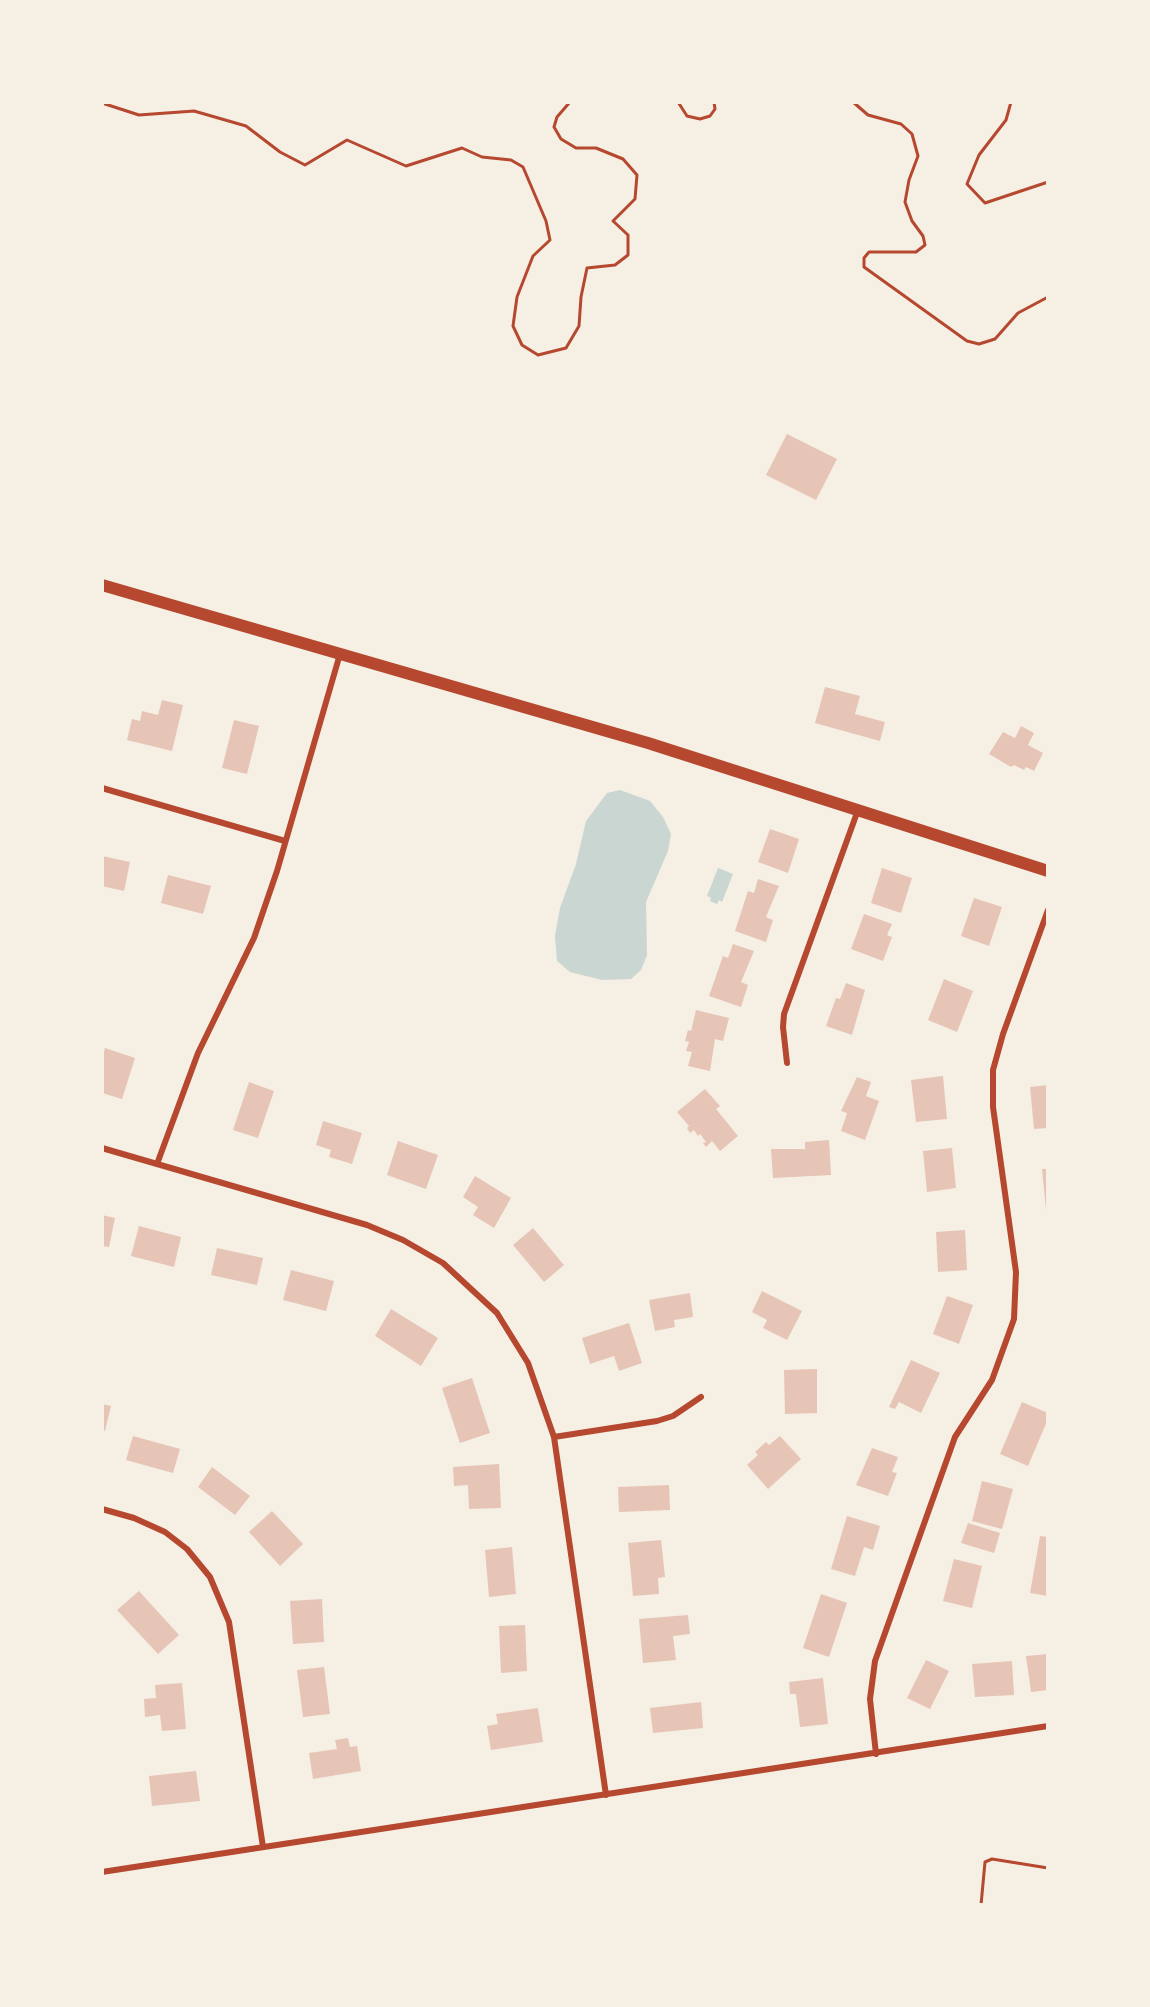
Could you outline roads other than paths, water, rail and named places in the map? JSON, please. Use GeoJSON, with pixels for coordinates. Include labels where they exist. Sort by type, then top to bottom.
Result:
{"type":"FeatureCollection","features":[{"type":"Feature","properties":{"kind":"main road"},"geometry":{"type":"LineString","coordinates":[[102,585],[648,743],[1048,871]]}},
{"type":"Feature","properties":{"kind":"street"},"geometry":{"type":"LineString","coordinates":[[158,1164],[198,1053],[254,938],[340,654]]}},
{"type":"Feature","properties":{"kind":"street"},"geometry":{"type":"LineString","coordinates":[[102,788],[285,841]]}},
{"type":"Feature","properties":{"kind":"street"},"geometry":{"type":"LineString","coordinates":[[787,1063],[784,1014],[858,809]]}},
{"type":"Feature","properties":{"kind":"street"},"geometry":{"type":"LineString","coordinates":[[876,1754],[870,1699],[874,1661],[955,1437],[992,1380],[1014,1319],[1016,1272],[993,1107],[993,1070],[1003,1034],[1048,910]]}},
{"type":"Feature","properties":{"kind":"street"},"geometry":{"type":"LineString","coordinates":[[102,1148],[367,1225],[404,1240],[443,1263],[483,1298],[514,1338],[540,1391],[554,1437],[606,1795]]}},
{"type":"Feature","properties":{"kind":"street"},"geometry":{"type":"LineString","coordinates":[[554,1437],[657,1421],[673,1416],[701,1397]]}},
{"type":"Feature","properties":{"kind":"street"},"geometry":{"type":"LineString","coordinates":[[102,1509],[134,1518],[165,1532],[187,1549],[210,1577],[229,1622],[263,1847]]}},
{"type":"Feature","properties":{"kind":"street"},"geometry":{"type":"LineString","coordinates":[[102,1872],[1048,1726]]}}]}
